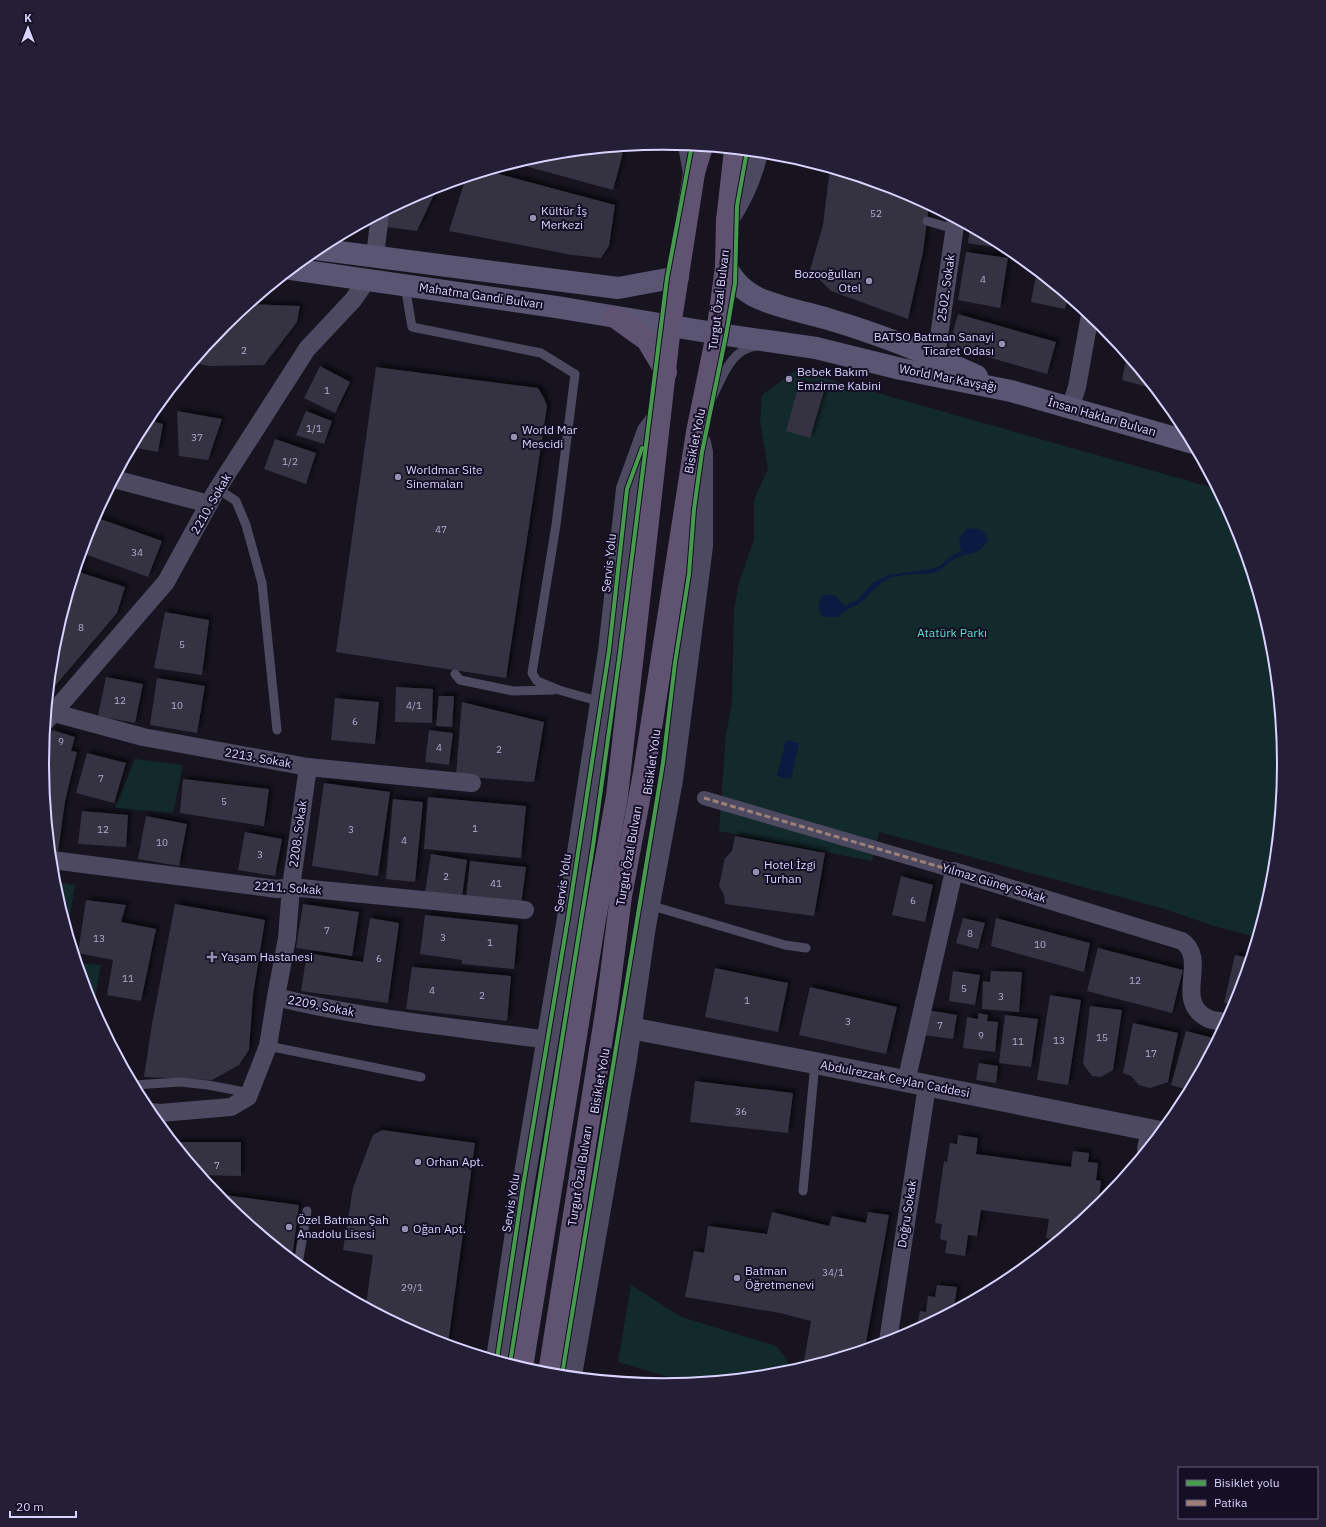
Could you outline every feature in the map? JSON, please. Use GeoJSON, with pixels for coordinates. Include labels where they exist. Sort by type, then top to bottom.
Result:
{"type":"FeatureCollection","features":[{"type":"Feature","properties":{"kind":"main road","name":"Turgut Özal Bulvarı"},"geometry":{"type":"LineString","coordinates":[[523,1361],[594,925],[617,796],[670,326],[694,173],[701,151]]}},
{"type":"Feature","properties":{"kind":"main road","name":"Turgut Özal Bulvarı"},"geometry":{"type":"LineString","coordinates":[[550,1367],[607,1006],[621,896],[644,773],[697,432],[717,334],[726,267],[727,221],[735,154]]}},
{"type":"Feature","properties":{"kind":"main road"},"geometry":{"type":"LineString","coordinates":[[326,250],[618,288],[678,277]]}},
{"type":"Feature","properties":{"kind":"main road","name":"World Mar Kavşağı"},"geometry":{"type":"LineString","coordinates":[[726,267],[735,283],[757,297],[793,311],[828,319],[936,357],[1011,391]]}},
{"type":"Feature","properties":{"kind":"main road","name":"Mahatma Gandi Bulvarı"},"geometry":{"type":"LineString","coordinates":[[297,271],[670,326]]}},
{"type":"Feature","properties":{"kind":"main road"},"geometry":{"type":"LineString","coordinates":[[615,317],[648,340],[666,372]]}},
{"type":"Feature","properties":{"kind":"main road","name":"World Mar Kavşağı"},"geometry":{"type":"LineString","coordinates":[[670,326],[816,348],[901,369],[1011,391]]}},
{"type":"Feature","properties":{"kind":"main road","name":"İnsan Hakları Bulvarı"},"geometry":{"type":"LineString","coordinates":[[1011,391],[1185,441]]}},
{"type":"Feature","properties":{"kind":"street"},"geometry":{"type":"LineString","coordinates":[[690,151],[694,173]]}},
{"type":"Feature","properties":{"kind":"street"},"geometry":{"type":"LineString","coordinates":[[727,221],[737,206],[757,157]]}},
{"type":"Feature","properties":{"kind":"street"},"geometry":{"type":"LineString","coordinates":[[375,256],[379,219]]}},
{"type":"Feature","properties":{"kind":"street","name":"2502. Sokak"},"geometry":{"type":"LineString","coordinates":[[936,357],[955,224]]}},
{"type":"Feature","properties":{"kind":"street","name":"2210. Sokak"},"geometry":{"type":"LineString","coordinates":[[51,713],[79,684],[166,582],[214,496],[307,349],[352,300],[367,280]]}},
{"type":"Feature","properties":{"kind":"street"},"geometry":{"type":"LineString","coordinates":[[1070,409],[1077,387],[1089,321]]}},
{"type":"Feature","properties":{"kind":"street","name":"Servis Yolu"},"geometry":{"type":"LineString","coordinates":[[498,1355],[547,1040],[568,918],[609,651],[627,490],[648,431],[660,415]]}},
{"type":"Feature","properties":{"kind":"street"},"geometry":{"type":"LineString","coordinates":[[572,1370],[630,1028],[649,905],[672,780],[702,546],[702,452],[697,432]]}},
{"type":"Feature","properties":{"kind":"street"},"geometry":{"type":"LineString","coordinates":[[118,480],[214,496]]}},
{"type":"Feature","properties":{"kind":"street","name":"2213. Sokak"},"geometry":{"type":"LineString","coordinates":[[51,715],[144,737],[308,767],[472,783]]}},
{"type":"Feature","properties":{"kind":"street","name":"2208. Sokak"},"geometry":{"type":"LineString","coordinates":[[276,997],[287,938],[290,887],[308,767]]}},
{"type":"Feature","properties":{"kind":"street","name":"Yılmaz Güney Sokak"},"geometry":{"type":"LineString","coordinates":[[704,798],[954,871],[1182,941],[1186,944],[1192,955],[1192,1002],[1196,1009],[1208,1018],[1220,1021]]}},
{"type":"Feature","properties":{"kind":"street","name":"2211. Sokak"},"geometry":{"type":"LineString","coordinates":[[57,861],[277,889],[290,887],[525,910]]}},
{"type":"Feature","properties":{"kind":"street"},"geometry":{"type":"LineString","coordinates":[[906,1082],[954,871]]}},
{"type":"Feature","properties":{"kind":"street","name":"2209. Sokak"},"geometry":{"type":"LineString","coordinates":[[250,1093],[268,1046],[276,997],[308,1005],[547,1040]]}},
{"type":"Feature","properties":{"kind":"street","name":"Abdulrezzak Ceylan Caddesi"},"geometry":{"type":"LineString","coordinates":[[630,1028],[927,1086],[1150,1137]]}},
{"type":"Feature","properties":{"kind":"street","name":"Doğru Sokak"},"geometry":{"type":"LineString","coordinates":[[889,1334],[927,1086]]}},
{"type":"Feature","properties":{"kind":"street"},"geometry":{"type":"LineString","coordinates":[[158,1113],[231,1107],[248,1097],[250,1093]]}},
{"type":"Feature","properties":{"kind":"lane"},"geometry":{"type":"LineString","coordinates":[[927,221],[955,224]]}},
{"type":"Feature","properties":{"kind":"lane"},"geometry":{"type":"LineString","coordinates":[[405,286],[412,327],[541,353],[574,374],[556,525],[532,672],[537,680],[559,690],[601,702]]}},
{"type":"Feature","properties":{"kind":"lane"},"geometry":{"type":"LineString","coordinates":[[697,432],[730,361],[748,347],[782,344]]}},
{"type":"Feature","properties":{"kind":"lane"},"geometry":{"type":"LineString","coordinates":[[214,496],[236,501],[246,525],[262,583],[277,730]]}},
{"type":"Feature","properties":{"kind":"lane"},"geometry":{"type":"LineString","coordinates":[[455,674],[460,680],[513,691],[559,690]]}},
{"type":"Feature","properties":{"kind":"lane"},"geometry":{"type":"LineString","coordinates":[[649,905],[785,945],[806,948]]}},
{"type":"Feature","properties":{"kind":"lane"},"geometry":{"type":"LineString","coordinates":[[268,1046],[421,1077]]}},
{"type":"Feature","properties":{"kind":"lane"},"geometry":{"type":"LineString","coordinates":[[803,1191],[815,1063]]}},
{"type":"Feature","properties":{"kind":"lane"},"geometry":{"type":"LineString","coordinates":[[140,1085],[180,1082],[208,1085],[250,1093]]}},
{"type":"Feature","properties":{"kind":"lane"},"geometry":{"type":"LineString","coordinates":[[299,1258],[307,1211]]}},
{"type":"Feature","properties":{"kind":"green space","name":"Atatürk Parkı"},"geometry":{"type":"Polygon","coordinates":[[[796,370],[1212,487],[1244,566],[1256,605],[1272,683],[1276,723],[1276,804],[1272,844],[1265,883],[1252,936],[1214,926],[1165,909],[879,832],[872,861],[719,831],[726,735],[732,703],[734,609],[739,583],[754,540],[754,500],[768,469],[760,421],[762,395],[796,370]]]}},
{"type":"Feature","properties":{"kind":"green space"},"geometry":{"type":"Polygon","coordinates":[[[135,759],[183,765],[173,813],[115,808],[135,759]]]}},
{"type":"Feature","properties":{"kind":"green space"},"geometry":{"type":"Polygon","coordinates":[[[61,883],[75,885],[69,919],[61,883]]]}},
{"type":"Feature","properties":{"kind":"green space"},"geometry":{"type":"Polygon","coordinates":[[[83,963],[101,965],[95,996],[83,963]]]}},
{"type":"Feature","properties":{"kind":"green space"},"geometry":{"type":"Polygon","coordinates":[[[631,1285],[681,1317],[776,1346],[785,1357],[789,1365],[743,1372],[671,1378],[618,1362],[631,1285]]]}},
{"type":"Feature","properties":{"kind":"water"},"geometry":{"type":"Polygon","coordinates":[[[968,528],[982,530],[988,539],[982,549],[958,557],[936,572],[901,575],[885,580],[861,602],[846,610],[839,617],[823,617],[821,614],[819,606],[823,595],[835,595],[845,606],[858,599],[874,582],[888,575],[931,569],[940,566],[951,556],[962,551],[959,542],[963,533],[968,528]]]}},
{"type":"Feature","properties":{"kind":"water"},"geometry":{"type":"Polygon","coordinates":[[[786,740],[799,743],[791,779],[777,776],[786,740]]]}},
{"type":"Feature","properties":{"kind":"building"},"geometry":{"type":"Polygon","coordinates":[[[618,152],[623,153],[613,190],[523,166],[583,155],[618,152]]]}},
{"type":"Feature","properties":{"kind":"building"},"geometry":{"type":"Polygon","coordinates":[[[829,172],[898,196],[928,210],[923,252],[908,319],[831,291],[810,270],[823,225],[829,172]]]}},
{"type":"Feature","properties":{"kind":"building","name":"Kültür İş Merkezi"},"geometry":{"type":"Polygon","coordinates":[[[495,173],[615,205],[609,246],[601,258],[572,255],[449,231],[464,183],[495,173]]]}},
{"type":"Feature","properties":{"kind":"building"},"geometry":{"type":"Polygon","coordinates":[[[434,194],[417,231],[386,227],[389,214],[434,194]]]}},
{"type":"Feature","properties":{"kind":"building"},"geometry":{"type":"Polygon","coordinates":[[[969,232],[995,247],[968,243],[969,232]]]}},
{"type":"Feature","properties":{"kind":"building"},"geometry":{"type":"Polygon","coordinates":[[[966,252],[1008,258],[1000,308],[958,300],[966,252]]]}},
{"type":"Feature","properties":{"kind":"building"},"geometry":{"type":"Polygon","coordinates":[[[1036,275],[1067,301],[1065,309],[1031,302],[1036,275]]]}},
{"type":"Feature","properties":{"kind":"building"},"geometry":{"type":"Polygon","coordinates":[[[256,304],[300,306],[297,322],[264,365],[211,366],[197,364],[229,329],[256,304]]]}},
{"type":"Feature","properties":{"kind":"building","name":"BATSO Batman Sanayi Ticaret Odası"},"geometry":{"type":"Polygon","coordinates":[[[958,314],[1056,342],[1047,374],[949,346],[958,314]]]}},
{"type":"Feature","properties":{"kind":"building"},"geometry":{"type":"Polygon","coordinates":[[[1126,360],[1148,387],[1122,380],[1126,360]]]}},
{"type":"Feature","properties":{"kind":"building"},"geometry":{"type":"Polygon","coordinates":[[[320,366],[350,382],[335,413],[304,398],[320,366]]]}},
{"type":"Feature","properties":{"kind":"building"},"geometry":{"type":"Polygon","coordinates":[[[376,367],[538,388],[544,398],[547,406],[506,678],[336,652],[376,367]]]}},
{"type":"Feature","properties":{"kind":"building"},"geometry":{"type":"Polygon","coordinates":[[[799,384],[824,391],[810,438],[786,431],[799,384]]]}},
{"type":"Feature","properties":{"kind":"building"},"geometry":{"type":"Polygon","coordinates":[[[177,411],[222,419],[208,460],[179,456],[177,411]]]}},
{"type":"Feature","properties":{"kind":"building"},"geometry":{"type":"Polygon","coordinates":[[[306,411],[332,421],[324,444],[296,435],[306,411]]]}},
{"type":"Feature","properties":{"kind":"building"},"geometry":{"type":"Polygon","coordinates":[[[157,416],[155,422],[163,424],[158,452],[136,448],[157,416]]]}},
{"type":"Feature","properties":{"kind":"building"},"geometry":{"type":"Polygon","coordinates":[[[275,439],[316,453],[306,484],[264,469],[275,439]]]}},
{"type":"Feature","properties":{"kind":"building"},"geometry":{"type":"Polygon","coordinates":[[[100,519],[162,541],[148,577],[86,555],[100,519]]]}},
{"type":"Feature","properties":{"kind":"building"},"geometry":{"type":"Polygon","coordinates":[[[80,572],[125,587],[117,613],[54,688],[61,644],[70,605],[80,572]]]}},
{"type":"Feature","properties":{"kind":"building"},"geometry":{"type":"Polygon","coordinates":[[[165,612],[209,620],[202,675],[154,668],[165,612]]]}},
{"type":"Feature","properties":{"kind":"building"},"geometry":{"type":"Polygon","coordinates":[[[106,677],[143,684],[135,723],[98,716],[106,677]]]}},
{"type":"Feature","properties":{"kind":"building"},"geometry":{"type":"Polygon","coordinates":[[[157,678],[205,686],[197,733],[150,725],[157,678]]]}},
{"type":"Feature","properties":{"kind":"building"},"geometry":{"type":"Polygon","coordinates":[[[396,687],[433,689],[432,723],[395,722],[396,687]]]}},
{"type":"Feature","properties":{"kind":"building"},"geometry":{"type":"Polygon","coordinates":[[[439,696],[454,696],[452,727],[436,726],[439,696]]]}},
{"type":"Feature","properties":{"kind":"building"},"geometry":{"type":"Polygon","coordinates":[[[335,698],[379,702],[375,744],[331,740],[335,698]]]}},
{"type":"Feature","properties":{"kind":"building"},"geometry":{"type":"Polygon","coordinates":[[[462,702],[544,722],[534,782],[456,776],[462,702]]]}},
{"type":"Feature","properties":{"kind":"building"},"geometry":{"type":"Polygon","coordinates":[[[52,730],[75,737],[71,751],[77,752],[65,801],[58,852],[55,852],[54,844],[50,804],[50,739],[52,730]]]}},
{"type":"Feature","properties":{"kind":"building"},"geometry":{"type":"Polygon","coordinates":[[[429,730],[453,733],[449,765],[425,762],[429,730]]]}},
{"type":"Feature","properties":{"kind":"building"},"geometry":{"type":"Polygon","coordinates":[[[87,753],[126,763],[114,803],[76,793],[87,753]]]}},
{"type":"Feature","properties":{"kind":"building"},"geometry":{"type":"Polygon","coordinates":[[[183,779],[269,789],[264,826],[180,813],[183,779]]]}},
{"type":"Feature","properties":{"kind":"building"},"geometry":{"type":"Polygon","coordinates":[[[324,783],[390,792],[378,876],[312,866],[324,783]]]}},
{"type":"Feature","properties":{"kind":"building"},"geometry":{"type":"Polygon","coordinates":[[[428,797],[526,806],[521,858],[424,849],[428,797]]]}},
{"type":"Feature","properties":{"kind":"building"},"geometry":{"type":"Polygon","coordinates":[[[393,799],[423,802],[415,882],[386,879],[393,799]]]}},
{"type":"Feature","properties":{"kind":"building"},"geometry":{"type":"Polygon","coordinates":[[[82,811],[128,815],[126,847],[78,844],[82,811]]]}},
{"type":"Feature","properties":{"kind":"building"},"geometry":{"type":"Polygon","coordinates":[[[146,816],[187,824],[179,866],[138,859],[146,816]]]}},
{"type":"Feature","properties":{"kind":"building"},"geometry":{"type":"Polygon","coordinates":[[[245,832],[282,839],[275,876],[238,870],[245,832]]]}},
{"type":"Feature","properties":{"kind":"building","name":"Hotel İzgi Turhan"},"geometry":{"type":"Polygon","coordinates":[[[735,836],[825,853],[814,916],[725,904],[724,895],[719,886],[725,858],[732,851],[735,836]]]}},
{"type":"Feature","properties":{"kind":"building"},"geometry":{"type":"Polygon","coordinates":[[[431,854],[467,860],[462,897],[425,892],[431,854]]]}},
{"type":"Feature","properties":{"kind":"building"},"geometry":{"type":"Polygon","coordinates":[[[470,861],[526,867],[521,905],[466,899],[470,861]]]}},
{"type":"Feature","properties":{"kind":"building"},"geometry":{"type":"Polygon","coordinates":[[[901,876],[933,885],[925,922],[892,915],[901,876]]]}},
{"type":"Feature","properties":{"kind":"building"},"geometry":{"type":"Polygon","coordinates":[[[86,900],[126,905],[121,922],[156,929],[141,1001],[107,995],[113,960],[80,953],[79,950],[86,900]]]}},
{"type":"Feature","properties":{"kind":"building","name":"Yaşam Hastanesi"},"geometry":{"type":"Polygon","coordinates":[[[175,904],[265,920],[253,995],[249,1050],[239,1065],[212,1080],[144,1077],[152,1024],[175,904]]]}},
{"type":"Feature","properties":{"kind":"building"},"geometry":{"type":"Polygon","coordinates":[[[303,904],[359,912],[352,956],[296,948],[303,904]]]}},
{"type":"Feature","properties":{"kind":"building"},"geometry":{"type":"Polygon","coordinates":[[[425,915],[518,925],[514,969],[462,964],[462,960],[420,954],[425,915]]]}},
{"type":"Feature","properties":{"kind":"building"},"geometry":{"type":"Polygon","coordinates":[[[370,918],[399,923],[388,1003],[301,991],[307,953],[363,962],[370,918]]]}},
{"type":"Feature","properties":{"kind":"building"},"geometry":{"type":"Polygon","coordinates":[[[963,918],[985,923],[978,949],[956,943],[963,918]]]}},
{"type":"Feature","properties":{"kind":"building"},"geometry":{"type":"Polygon","coordinates":[[[996,918],[1090,943],[1084,972],[991,946],[996,918]]]}},
{"type":"Feature","properties":{"kind":"building"},"geometry":{"type":"Polygon","coordinates":[[[1098,948],[1183,970],[1172,1013],[1087,991],[1098,948]]]}},
{"type":"Feature","properties":{"kind":"building"},"geometry":{"type":"Polygon","coordinates":[[[1235,955],[1245,957],[1228,1004],[1224,1003],[1235,955]]]}},
{"type":"Feature","properties":{"kind":"building"},"geometry":{"type":"Polygon","coordinates":[[[412,967],[511,976],[507,1021],[406,1009],[412,967]]]}},
{"type":"Feature","properties":{"kind":"building"},"geometry":{"type":"Polygon","coordinates":[[[715,968],[788,983],[778,1032],[705,1017],[715,968]]]}},
{"type":"Feature","properties":{"kind":"building"},"geometry":{"type":"Polygon","coordinates":[[[953,971],[980,975],[975,1005],[949,1001],[953,971]]]}},
{"type":"Feature","properties":{"kind":"building"},"geometry":{"type":"Polygon","coordinates":[[[991,971],[1022,972],[1019,1012],[982,1009],[983,981],[990,982],[991,971]]]}},
{"type":"Feature","properties":{"kind":"building"},"geometry":{"type":"Polygon","coordinates":[[[810,987],[897,1007],[886,1054],[799,1035],[810,987]]]}},
{"type":"Feature","properties":{"kind":"building"},"geometry":{"type":"Polygon","coordinates":[[[1050,995],[1081,1000],[1068,1085],[1037,1080],[1050,995]]]}},
{"type":"Feature","properties":{"kind":"building"},"geometry":{"type":"Polygon","coordinates":[[[1090,1006],[1122,1010],[1113,1070],[1101,1077],[1092,1076],[1083,1064],[1090,1006]]]}},
{"type":"Feature","properties":{"kind":"building"},"geometry":{"type":"Polygon","coordinates":[[[927,1010],[957,1015],[953,1039],[923,1035],[927,1010]]]}},
{"type":"Feature","properties":{"kind":"building"},"geometry":{"type":"Polygon","coordinates":[[[978,1013],[988,1015],[987,1021],[998,1022],[995,1052],[963,1048],[967,1017],[978,1019],[978,1013]]]}},
{"type":"Feature","properties":{"kind":"building"},"geometry":{"type":"Polygon","coordinates":[[[1005,1015],[1038,1019],[1031,1067],[999,1063],[1005,1015]]]}},
{"type":"Feature","properties":{"kind":"building"},"geometry":{"type":"Polygon","coordinates":[[[1133,1023],[1178,1033],[1168,1082],[1150,1088],[1139,1085],[1131,1076],[1123,1073],[1133,1023]]]}},
{"type":"Feature","properties":{"kind":"building"},"geometry":{"type":"Polygon","coordinates":[[[1186,1031],[1213,1038],[1184,1089],[1171,1085],[1186,1031]]]}},
{"type":"Feature","properties":{"kind":"building"},"geometry":{"type":"Polygon","coordinates":[[[979,1063],[998,1066],[996,1083],[976,1080],[979,1063]]]}},
{"type":"Feature","properties":{"kind":"building"},"geometry":{"type":"Polygon","coordinates":[[[695,1081],[793,1093],[788,1133],[690,1122],[695,1081]]]}},
{"type":"Feature","properties":{"kind":"building"},"geometry":{"type":"Polygon","coordinates":[[[382,1130],[475,1143],[449,1339],[391,1314],[367,1301],[373,1255],[343,1250],[353,1188],[373,1135],[382,1130]]]}},
{"type":"Feature","properties":{"kind":"building"},"geometry":{"type":"Polygon","coordinates":[[[958,1135],[978,1138],[976,1154],[1071,1167],[1073,1151],[1089,1153],[1088,1162],[1098,1163],[1096,1180],[1101,1181],[1099,1196],[1052,1238],[1046,1238],[1049,1219],[981,1210],[977,1236],[968,1235],[965,1256],[945,1253],[947,1241],[940,1239],[942,1224],[935,1223],[944,1161],[947,1162],[950,1143],[957,1144],[958,1135]]]}},
{"type":"Feature","properties":{"kind":"building"},"geometry":{"type":"Polygon","coordinates":[[[180,1142],[241,1142],[241,1176],[208,1175],[180,1142]]]}},
{"type":"Feature","properties":{"kind":"building"},"geometry":{"type":"Polygon","coordinates":[[[226,1195],[299,1205],[293,1254],[258,1225],[226,1195]]]}},
{"type":"Feature","properties":{"kind":"building"},"geometry":{"type":"Polygon","coordinates":[[[772,1212],[829,1226],[832,1216],[866,1223],[868,1212],[889,1215],[866,1343],[804,1361],[811,1321],[780,1313],[685,1297],[694,1251],[704,1253],[708,1226],[767,1234],[772,1212]]]}},
{"type":"Feature","properties":{"kind":"building"},"geometry":{"type":"Polygon","coordinates":[[[937,1285],[957,1287],[955,1303],[918,1322],[920,1311],[926,1312],[928,1296],[935,1297],[937,1285]]]}},
{"type":"Feature","properties":{"kind":"marked path"},"geometry":{"type":"LineString","coordinates":[[704,798],[954,871]]}},
{"type":"Feature","properties":{"kind":"cycle path"},"geometry":{"type":"LineString","coordinates":[[511,1359],[593,846],[619,660],[667,278],[691,151]]}},
{"type":"Feature","properties":{"kind":"cycle path","name":"Bisiklet Yolu"},"geometry":{"type":"LineString","coordinates":[[563,1369],[663,763],[675,663],[689,574],[694,509],[702,452],[735,283],[737,206],[746,155]]}},
{"type":"Feature","properties":{"kind":"cycle path"},"geometry":{"type":"LineString","coordinates":[[498,1355],[523,1186],[568,918],[609,651],[627,489],[642,448]]}},
{"type":"Feature","properties":{"kind":"place","name":"Kültür İş Merkezi"},"geometry":{"type":"Point","coordinates":[533,218]}},
{"type":"Feature","properties":{"kind":"place","name":"Bozooğulları Otel"},"geometry":{"type":"Point","coordinates":[869,281]}},
{"type":"Feature","properties":{"kind":"place","name":"BATSO Batman Sanayi Ticaret Odası"},"geometry":{"type":"Point","coordinates":[1002,344]}},
{"type":"Feature","properties":{"kind":"place","name":"Bebek Bakım Emzirme Kabini"},"geometry":{"type":"Point","coordinates":[789,379]}},
{"type":"Feature","properties":{"kind":"place","name":"World Mar Mescidi"},"geometry":{"type":"Point","coordinates":[514,437]}},
{"type":"Feature","properties":{"kind":"place","name":"Worldmar Site Sinemaları"},"geometry":{"type":"Point","coordinates":[398,477]}},
{"type":"Feature","properties":{"kind":"place","name":"Hotel İzgi Turhan"},"geometry":{"type":"Point","coordinates":[756,872]}},
{"type":"Feature","properties":{"kind":"place","name":"Yaşam Hastanesi"},"geometry":{"type":"Point","coordinates":[212,957]}},
{"type":"Feature","properties":{"kind":"place","name":"Orhan Apt."},"geometry":{"type":"Point","coordinates":[418,1162]}},
{"type":"Feature","properties":{"kind":"place","name":"Özel Batman Şah Anadolu Lisesi"},"geometry":{"type":"Point","coordinates":[289,1227]}},
{"type":"Feature","properties":{"kind":"place","name":"Oğan Apt."},"geometry":{"type":"Point","coordinates":[405,1229]}},
{"type":"Feature","properties":{"kind":"place","name":"Batman Öğretmenevi"},"geometry":{"type":"Point","coordinates":[737,1278]}}]}
